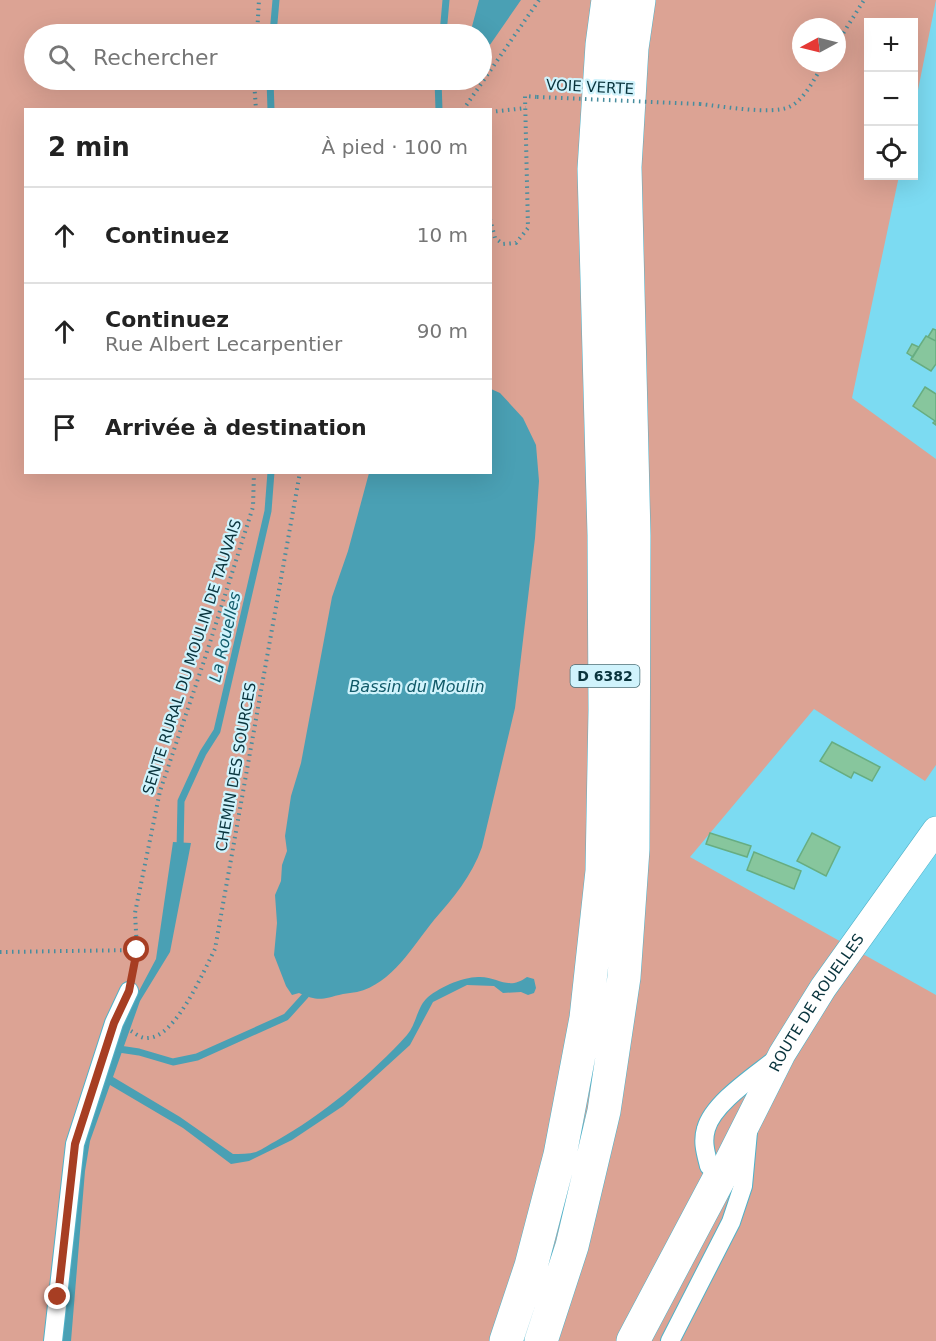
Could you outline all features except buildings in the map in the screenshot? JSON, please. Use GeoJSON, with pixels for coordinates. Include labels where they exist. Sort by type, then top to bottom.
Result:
{"type":"FeatureCollection","features":[{"type":"Feature","properties":{"kind":"highway","name":"D 6382"},"geometry":{"type":"LineString","coordinates":[[506,1341],[531,1266],[560,1155],[586,1018],[602,871],[605,710],[604,535],[594,169],[602,45],[608,0]]}},
{"type":"Feature","properties":{"kind":"highway","name":"D 6382"},"geometry":{"type":"LineString","coordinates":[[541,1341],[572,1246],[604,1111],[624,977],[631,884],[634,838],[634,536],[625,166],[632,48],[639,0]]}},
{"type":"Feature","properties":{"kind":"highway"},"geometry":{"type":"LineString","coordinates":[[633,1341],[733,1180]]}},
{"type":"Feature","properties":{"kind":"street","name":"ROUTE DE ROUELLES"},"geometry":{"type":"LineString","coordinates":[[733,1180],[709,1166],[704,1146],[706,1128],[714,1113],[782,1054],[823,988],[936,830]]}},
{"type":"Feature","properties":{"kind":"street"},"geometry":{"type":"LineString","coordinates":[[53,1341],[75,1144],[114,1023],[129,991]]}},
{"type":"Feature","properties":{"kind":"street"},"geometry":{"type":"LineString","coordinates":[[670,1341],[731,1222],[733,1180],[750,1119],[782,1054]]}},
{"type":"Feature","properties":{"kind":"path"},"geometry":{"type":"LineString","coordinates":[[258,24],[259,0]]}},
{"type":"Feature","properties":{"kind":"path"},"geometry":{"type":"LineString","coordinates":[[492,69],[539,0]]}},
{"type":"Feature","properties":{"kind":"path"},"geometry":{"type":"LineString","coordinates":[[846,29],[864,0]]}},
{"type":"Feature","properties":{"kind":"path","name":"VOIE VERTE"},"geometry":{"type":"LineString","coordinates":[[526,108],[525,96],[700,104],[767,110],[789,107],[802,96],[818,72]]}},
{"type":"Feature","properties":{"kind":"path"},"geometry":{"type":"LineString","coordinates":[[255,90],[256,108]]}},
{"type":"Feature","properties":{"kind":"path"},"geometry":{"type":"LineString","coordinates":[[465,108],[478,90]]}},
{"type":"Feature","properties":{"kind":"path"},"geometry":{"type":"LineString","coordinates":[[470,101],[472,108]]}},
{"type":"Feature","properties":{"kind":"path"},"geometry":{"type":"LineString","coordinates":[[492,112],[526,108],[528,228],[516,243],[503,244],[495,238],[492,227]]}},
{"type":"Feature","properties":{"kind":"path","name":"SENTE RURAL DU MOULIN DE TAUVAIS"},"geometry":{"type":"LineString","coordinates":[[129,991],[137,950],[135,913],[160,791],[206,658],[253,507],[254,474]]}},
{"type":"Feature","properties":{"kind":"path","name":"CHEMIN DES SOURCES"},"geometry":{"type":"LineString","coordinates":[[146,1039],[167,1031],[190,998],[215,950],[300,474]]}},
{"type":"Feature","properties":{"kind":"path"},"geometry":{"type":"LineString","coordinates":[[0,952],[137,950]]}},
{"type":"Feature","properties":{"kind":"shaded area"},"geometry":{"type":"Polygon","coordinates":[[[0,0],[936,0],[918,90],[918,18],[864,18],[864,180],[898,180],[852,398],[936,459],[936,765],[925,781],[814,709],[690,857],[936,995],[936,1341],[0,1341],[0,0]]]}},
{"type":"Feature","properties":{"kind":"water"},"geometry":{"type":"Polygon","coordinates":[[[479,0],[521,0],[492,42],[492,24],[473,24],[479,0]]]}},
{"type":"Feature","properties":{"kind":"water","name":"Bassin du Moulin"},"geometry":{"type":"Polygon","coordinates":[[[492,389],[500,393],[523,418],[536,445],[539,481],[535,538],[515,708],[482,847],[473,868],[455,895],[391,973],[369,988],[316,999],[299,993],[292,995],[286,986],[274,955],[277,923],[275,895],[281,881],[282,865],[287,851],[285,836],[291,796],[301,763],[332,597],[348,551],[369,474],[492,474],[492,389]]]}},
{"type":"Feature","properties":{"kind":"water"},"geometry":{"type":"Polygon","coordinates":[[[173,842],[191,843],[170,952],[140,1001],[113,1077],[180,1117],[233,1154],[256,1152],[293,1131],[346,1093],[407,1035],[426,999],[444,987],[474,977],[514,983],[527,977],[534,979],[536,988],[534,993],[528,995],[521,992],[503,993],[494,986],[467,985],[433,1002],[410,1045],[343,1106],[292,1140],[249,1161],[231,1164],[183,1128],[110,1085],[90,1141],[85,1171],[71,1341],[61,1341],[76,1155],[123,1021],[156,959],[173,842]]]}},
{"type":"Feature","properties":{"kind":"waterway","name":"La Rouelles"},"geometry":{"type":"LineString","coordinates":[[274,24],[276,0]]}},
{"type":"Feature","properties":{"kind":"waterway"},"geometry":{"type":"LineString","coordinates":[[444,24],[446,0]]}},
{"type":"Feature","properties":{"kind":"waterway","name":"La Rouelles"},"geometry":{"type":"LineString","coordinates":[[270,90],[271,108]]}},
{"type":"Feature","properties":{"kind":"waterway"},"geometry":{"type":"LineString","coordinates":[[438,90],[439,108]]}},
{"type":"Feature","properties":{"kind":"waterway","name":"La Rouelles"},"geometry":{"type":"LineString","coordinates":[[180,850],[181,801],[203,753],[217,731],[268,511],[271,474]]}},
{"type":"Feature","properties":{"kind":"waterway"},"geometry":{"type":"LineString","coordinates":[[119,1049],[173,1062],[197,1057],[286,1017],[305,996]]}},
{"type":"Feature","properties":{"kind":"route"},"geometry":{"type":"LineString","coordinates":[[58,1297],[75,1144],[114,1023],[129,991],[137,950]]}}]}
